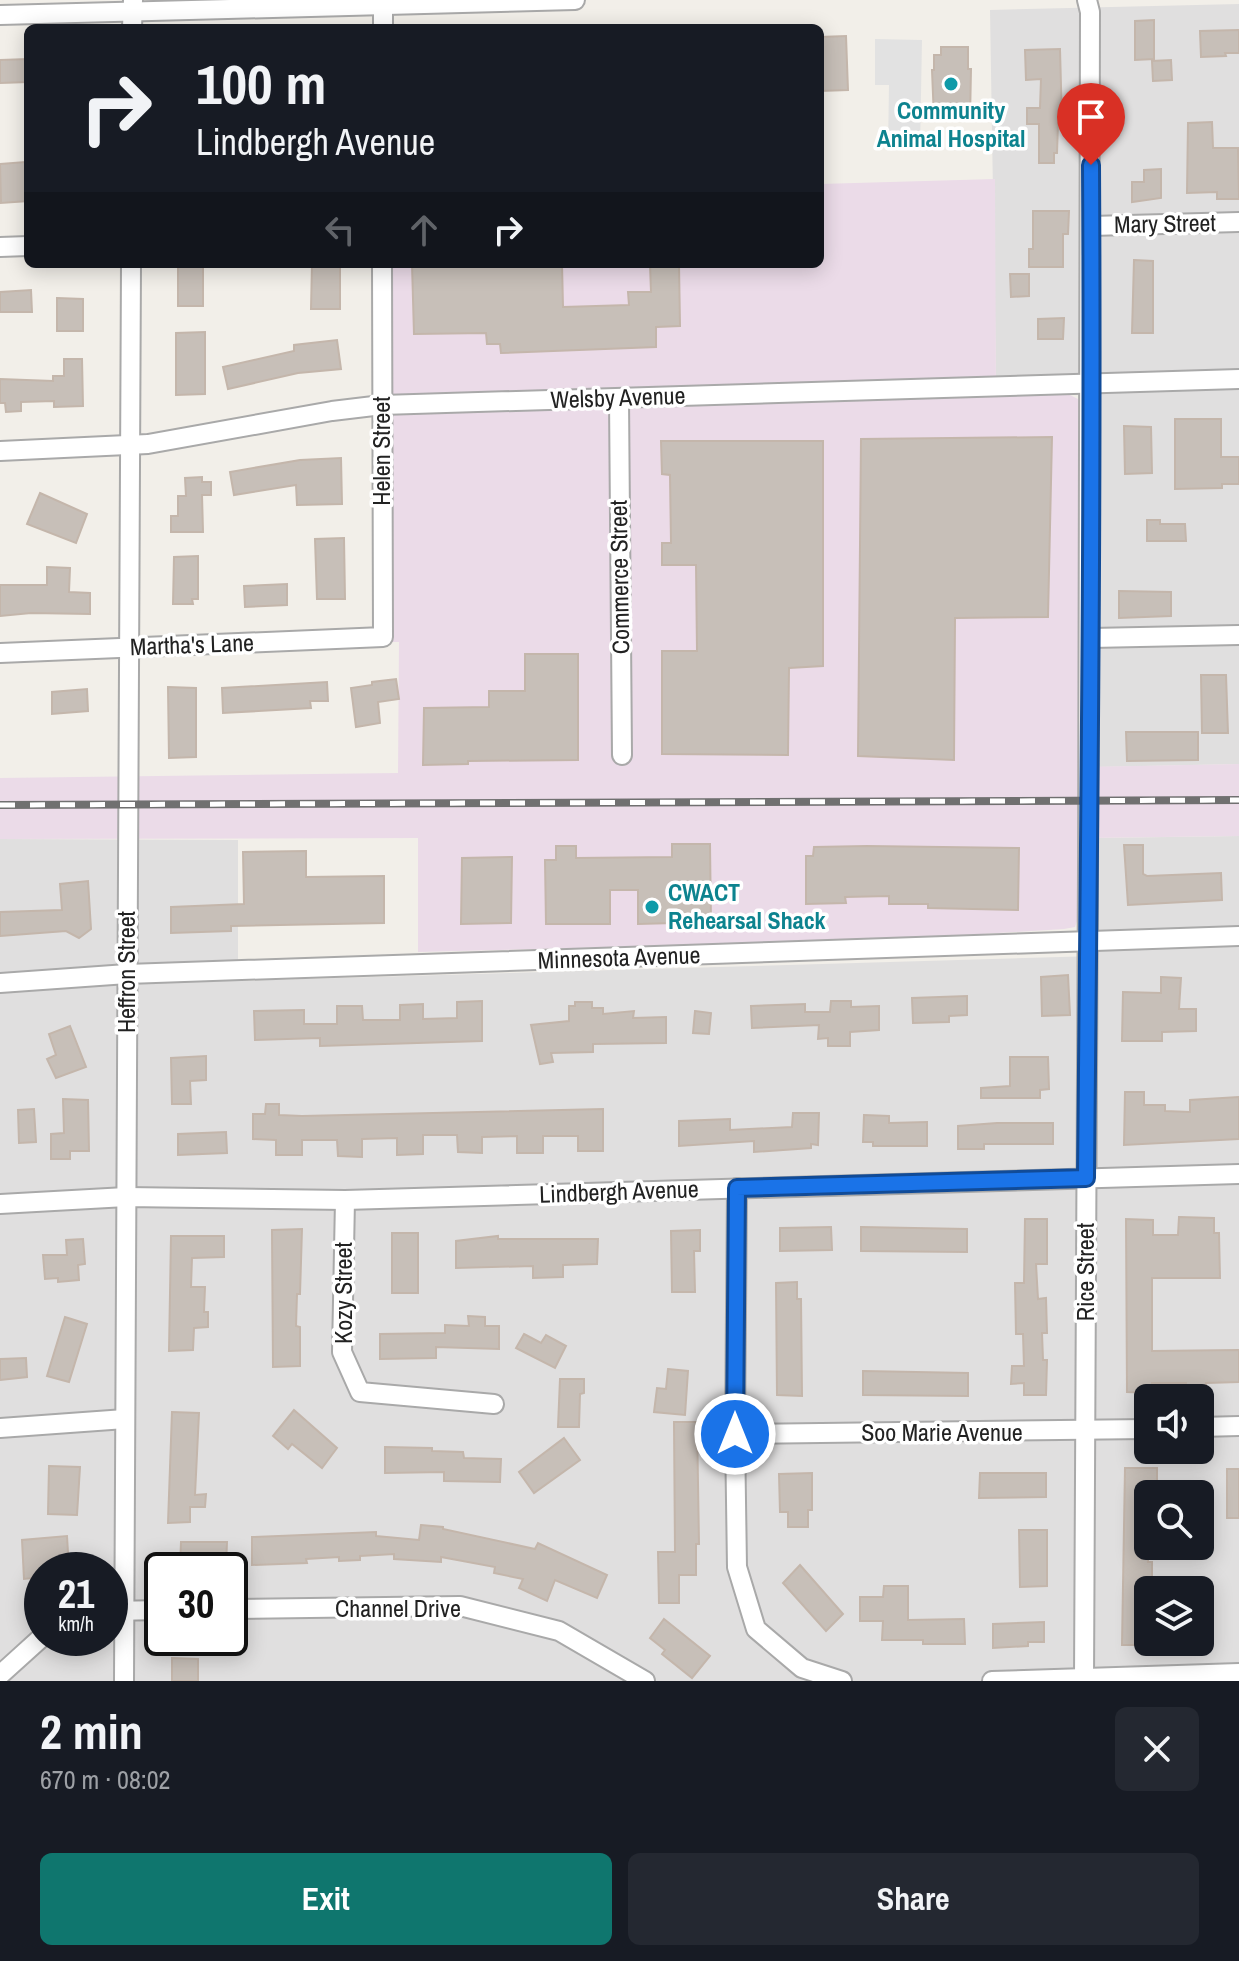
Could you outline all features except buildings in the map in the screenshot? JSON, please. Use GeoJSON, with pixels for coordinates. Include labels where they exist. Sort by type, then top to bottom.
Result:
{"type":"FeatureCollection","features":[{"type":"Feature","properties":{"kind":"street"},"geometry":{"type":"LineString","coordinates":[[0,15],[575,0]]}},
{"type":"Feature","properties":{"kind":"street","name":"Rice Street"},"geometry":{"type":"LineString","coordinates":[[1084,1680],[1092,382],[1090,12],[1087,0]]}},
{"type":"Feature","properties":{"kind":"street"},"geometry":{"type":"LineString","coordinates":[[383,4],[383,24]]}},
{"type":"Feature","properties":{"kind":"street","name":"Mary Street"},"geometry":{"type":"LineString","coordinates":[[1091,226],[1239,222]]}},
{"type":"Feature","properties":{"kind":"street"},"geometry":{"type":"LineString","coordinates":[[0,247],[24,246]]}},
{"type":"Feature","properties":{"kind":"street","name":"Heffron Street"},"geometry":{"type":"LineString","coordinates":[[119,1552],[125,1419],[131,268]]}},
{"type":"Feature","properties":{"kind":"street","name":"Helen Street"},"geometry":{"type":"LineString","coordinates":[[382,268],[383,637]]}},
{"type":"Feature","properties":{"kind":"street","name":"Welsby Avenue"},"geometry":{"type":"LineString","coordinates":[[0,451],[130,446],[382,405],[1239,379]]}},
{"type":"Feature","properties":{"kind":"street","name":"Commerce Street"},"geometry":{"type":"LineString","coordinates":[[619,399],[622,755]]}},
{"type":"Feature","properties":{"kind":"street"},"geometry":{"type":"LineString","coordinates":[[1091,638],[1239,635]]}},
{"type":"Feature","properties":{"kind":"street","name":"Martha's Lane"},"geometry":{"type":"LineString","coordinates":[[0,653],[383,637]]}},
{"type":"Feature","properties":{"kind":"street","name":"Minnesota Avenue"},"geometry":{"type":"LineString","coordinates":[[0,983],[127,974],[1239,936]]}},
{"type":"Feature","properties":{"kind":"street","name":"Lindbergh Avenue"},"geometry":{"type":"LineString","coordinates":[[0,1204],[126,1197],[345,1200],[1239,1174]]}},
{"type":"Feature","properties":{"kind":"street"},"geometry":{"type":"LineString","coordinates":[[737,1188],[737,1567],[756,1629],[802,1668],[842,1681]]}},
{"type":"Feature","properties":{"kind":"street","name":"Kozy Street"},"geometry":{"type":"LineString","coordinates":[[345,1200],[342,1352],[360,1392],[494,1404]]}},
{"type":"Feature","properties":{"kind":"street"},"geometry":{"type":"LineString","coordinates":[[0,1428],[125,1419]]}},
{"type":"Feature","properties":{"kind":"street"},"geometry":{"type":"LineString","coordinates":[[1214,1427],[1239,1426]]}},
{"type":"Feature","properties":{"kind":"street","name":"Soo Marie Avenue"},"geometry":{"type":"LineString","coordinates":[[735,1434],[1134,1429]]}},
{"type":"Feature","properties":{"kind":"street","name":"Channel Drive"},"geometry":{"type":"LineString","coordinates":[[248,1609],[460,1606],[559,1631],[645,1681]]}},
{"type":"Feature","properties":{"kind":"street"},"geometry":{"type":"LineString","coordinates":[[0,1675],[24,1653]]}},
{"type":"Feature","properties":{"kind":"street","name":"Heffron Street"},"geometry":{"type":"LineString","coordinates":[[122,1656],[124,1681]]}},
{"type":"Feature","properties":{"kind":"street"},"geometry":{"type":"LineString","coordinates":[[992,1681],[1239,1673]]}},
{"type":"Feature","properties":{"kind":"shaded area"},"geometry":{"type":"Polygon","coordinates":[[[1239,4],[1239,764],[1097,767],[1100,373],[996,376],[990,10],[1239,4]]]}},
{"type":"Feature","properties":{"kind":"shaded area"},"geometry":{"type":"Polygon","coordinates":[[[875,39],[922,40],[920,149],[888,149],[889,85],[875,85],[875,39]]]}},
{"type":"Feature","properties":{"kind":"shaded area"},"geometry":{"type":"Polygon","coordinates":[[[995,179],[996,396],[1068,394],[1078,399],[1081,406],[1081,767],[1239,764],[1239,836],[1087,838],[1080,813],[1078,918],[1075,927],[1064,929],[886,940],[418,952],[418,838],[0,839],[0,778],[398,773],[399,642],[389,642],[391,268],[824,268],[824,184],[995,179]]]}},
{"type":"Feature","properties":{"kind":"shaded area"},"geometry":{"type":"Polygon","coordinates":[[[1239,836],[1239,1681],[0,1681],[0,839],[238,840],[238,981],[1095,956],[1097,838],[1239,836]]]}},
{"type":"Feature","properties":{"kind":"railway"},"geometry":{"type":"LineString","coordinates":[[0,805],[1239,800]]}},
{"type":"Feature","properties":{"kind":"place","name":"Community Animal Hospital"},"geometry":{"type":"Point","coordinates":[951,84]}},
{"type":"Feature","properties":{"kind":"place","name":"CWACT Rehearsal Shack"},"geometry":{"type":"Point","coordinates":[652,907]}},
{"type":"Feature","properties":{"kind":"route"},"geometry":{"type":"LineString","coordinates":[[735,1434],[737,1188],[1086,1178],[1091,165]]}}]}
